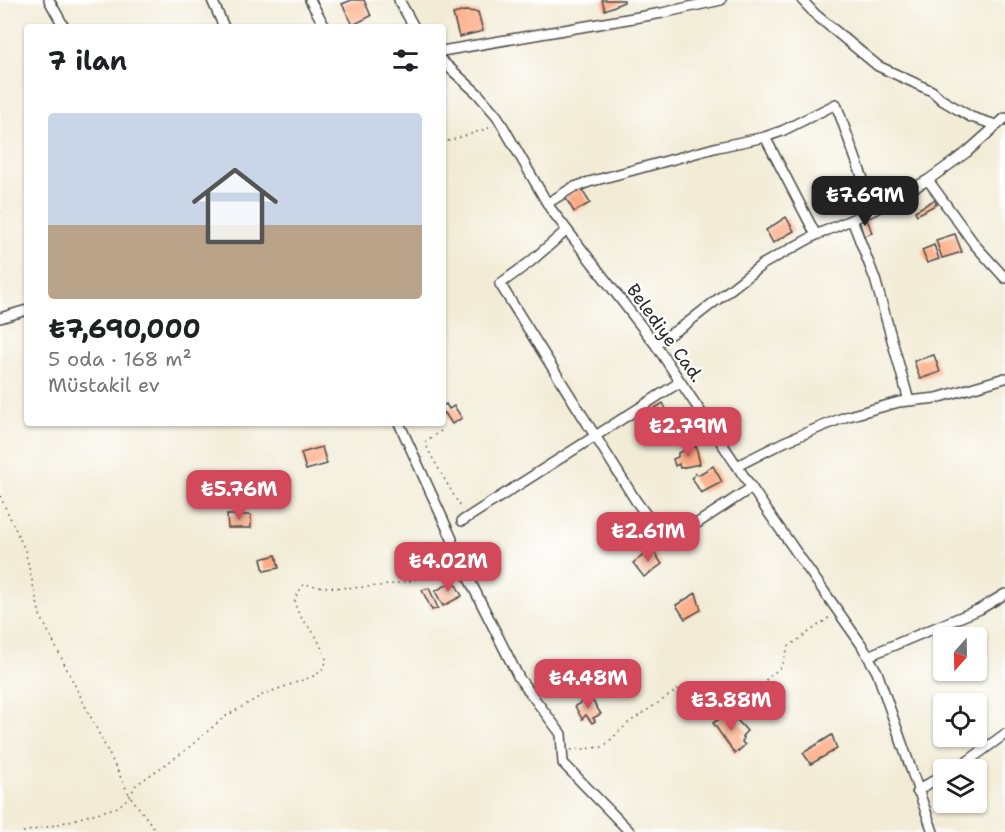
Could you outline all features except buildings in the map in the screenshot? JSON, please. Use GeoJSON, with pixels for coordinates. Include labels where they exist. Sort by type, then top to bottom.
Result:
{"type":"FeatureCollection","features":[{"type":"Feature","properties":{"kind":"street"},"geometry":{"type":"LineString","coordinates":[[49,0],[62,24]]}},
{"type":"Feature","properties":{"kind":"street"},"geometry":{"type":"LineString","coordinates":[[212,0],[223,24]]}},
{"type":"Feature","properties":{"kind":"street"},"geometry":{"type":"LineString","coordinates":[[310,0],[323,24]]}},
{"type":"Feature","properties":{"kind":"street"},"geometry":{"type":"LineString","coordinates":[[399,0],[412,24]]}},
{"type":"Feature","properties":{"kind":"street"},"geometry":{"type":"LineString","coordinates":[[446,50],[662,13],[721,0]]}},
{"type":"Feature","properties":{"kind":"street"},"geometry":{"type":"LineString","coordinates":[[802,0],[816,15],[878,66],[915,82],[971,117],[996,125]]}},
{"type":"Feature","properties":{"kind":"street","name":"Belediye Cad."},"geometry":{"type":"LineString","coordinates":[[446,65],[478,94],[502,124],[548,203],[655,344],[751,488],[868,656],[877,672],[933,832]]}},
{"type":"Feature","properties":{"kind":"street"},"geometry":{"type":"LineString","coordinates":[[548,203],[572,188],[589,182],[718,147],[765,137],[836,104],[874,210]]}},
{"type":"Feature","properties":{"kind":"street"},"geometry":{"type":"LineString","coordinates":[[655,344],[686,324],[763,264],[816,235],[874,210],[927,180],[967,152],[1005,118]]}},
{"type":"Feature","properties":{"kind":"street"},"geometry":{"type":"LineString","coordinates":[[765,137],[816,235]]}},
{"type":"Feature","properties":{"kind":"street"},"geometry":{"type":"LineString","coordinates":[[927,180],[938,191],[975,245],[1005,278]]}},
{"type":"Feature","properties":{"kind":"street"},"geometry":{"type":"LineString","coordinates":[[852,220],[875,279],[909,401]]}},
{"type":"Feature","properties":{"kind":"street"},"geometry":{"type":"LineString","coordinates":[[567,230],[500,284],[636,501],[667,543],[751,488]]}},
{"type":"Feature","properties":{"kind":"street"},"geometry":{"type":"LineString","coordinates":[[0,318],[24,311]]}},
{"type":"Feature","properties":{"kind":"street"},"geometry":{"type":"LineString","coordinates":[[737,466],[784,442],[845,417],[899,402],[937,398],[1005,378]]}},
{"type":"Feature","properties":{"kind":"street"},"geometry":{"type":"LineString","coordinates":[[464,520],[680,382]]}},
{"type":"Feature","properties":{"kind":"street"},"geometry":{"type":"LineString","coordinates":[[400,426],[452,539]]}},
{"type":"Feature","properties":{"kind":"street"},"geometry":{"type":"LineString","coordinates":[[458,562],[466,573],[519,678],[561,735],[563,763],[630,832]]}},
{"type":"Feature","properties":{"kind":"street"},"geometry":{"type":"LineString","coordinates":[[868,656],[980,609],[1005,594]]}},
{"type":"Feature","properties":{"kind":"street"},"geometry":{"type":"LineString","coordinates":[[971,759],[1005,734]]}},
{"type":"Feature","properties":{"kind":"street"},"geometry":{"type":"LineString","coordinates":[[917,791],[933,781]]}},
{"type":"Feature","properties":{"kind":"path"},"geometry":{"type":"LineString","coordinates":[[446,142],[502,124]]}},
{"type":"Feature","properties":{"kind":"path"},"geometry":{"type":"LineString","coordinates":[[441,431],[426,441],[428,450],[464,520]]}},
{"type":"Feature","properties":{"kind":"path"},"geometry":{"type":"LineString","coordinates":[[0,496],[25,550],[40,615],[130,796],[157,832]]}},
{"type":"Feature","properties":{"kind":"path"},"geometry":{"type":"LineString","coordinates":[[23,832],[118,807],[130,796],[136,785],[186,750],[223,718],[264,694],[314,676],[321,671],[327,661],[323,650],[316,636],[300,615],[295,602],[304,584],[323,587],[375,586],[433,576],[458,562]]}},
{"type":"Feature","properties":{"kind":"path"},"geometry":{"type":"LineString","coordinates":[[562,751],[603,747],[628,723],[679,689],[744,698],[782,666],[788,647],[838,611]]}}]}
